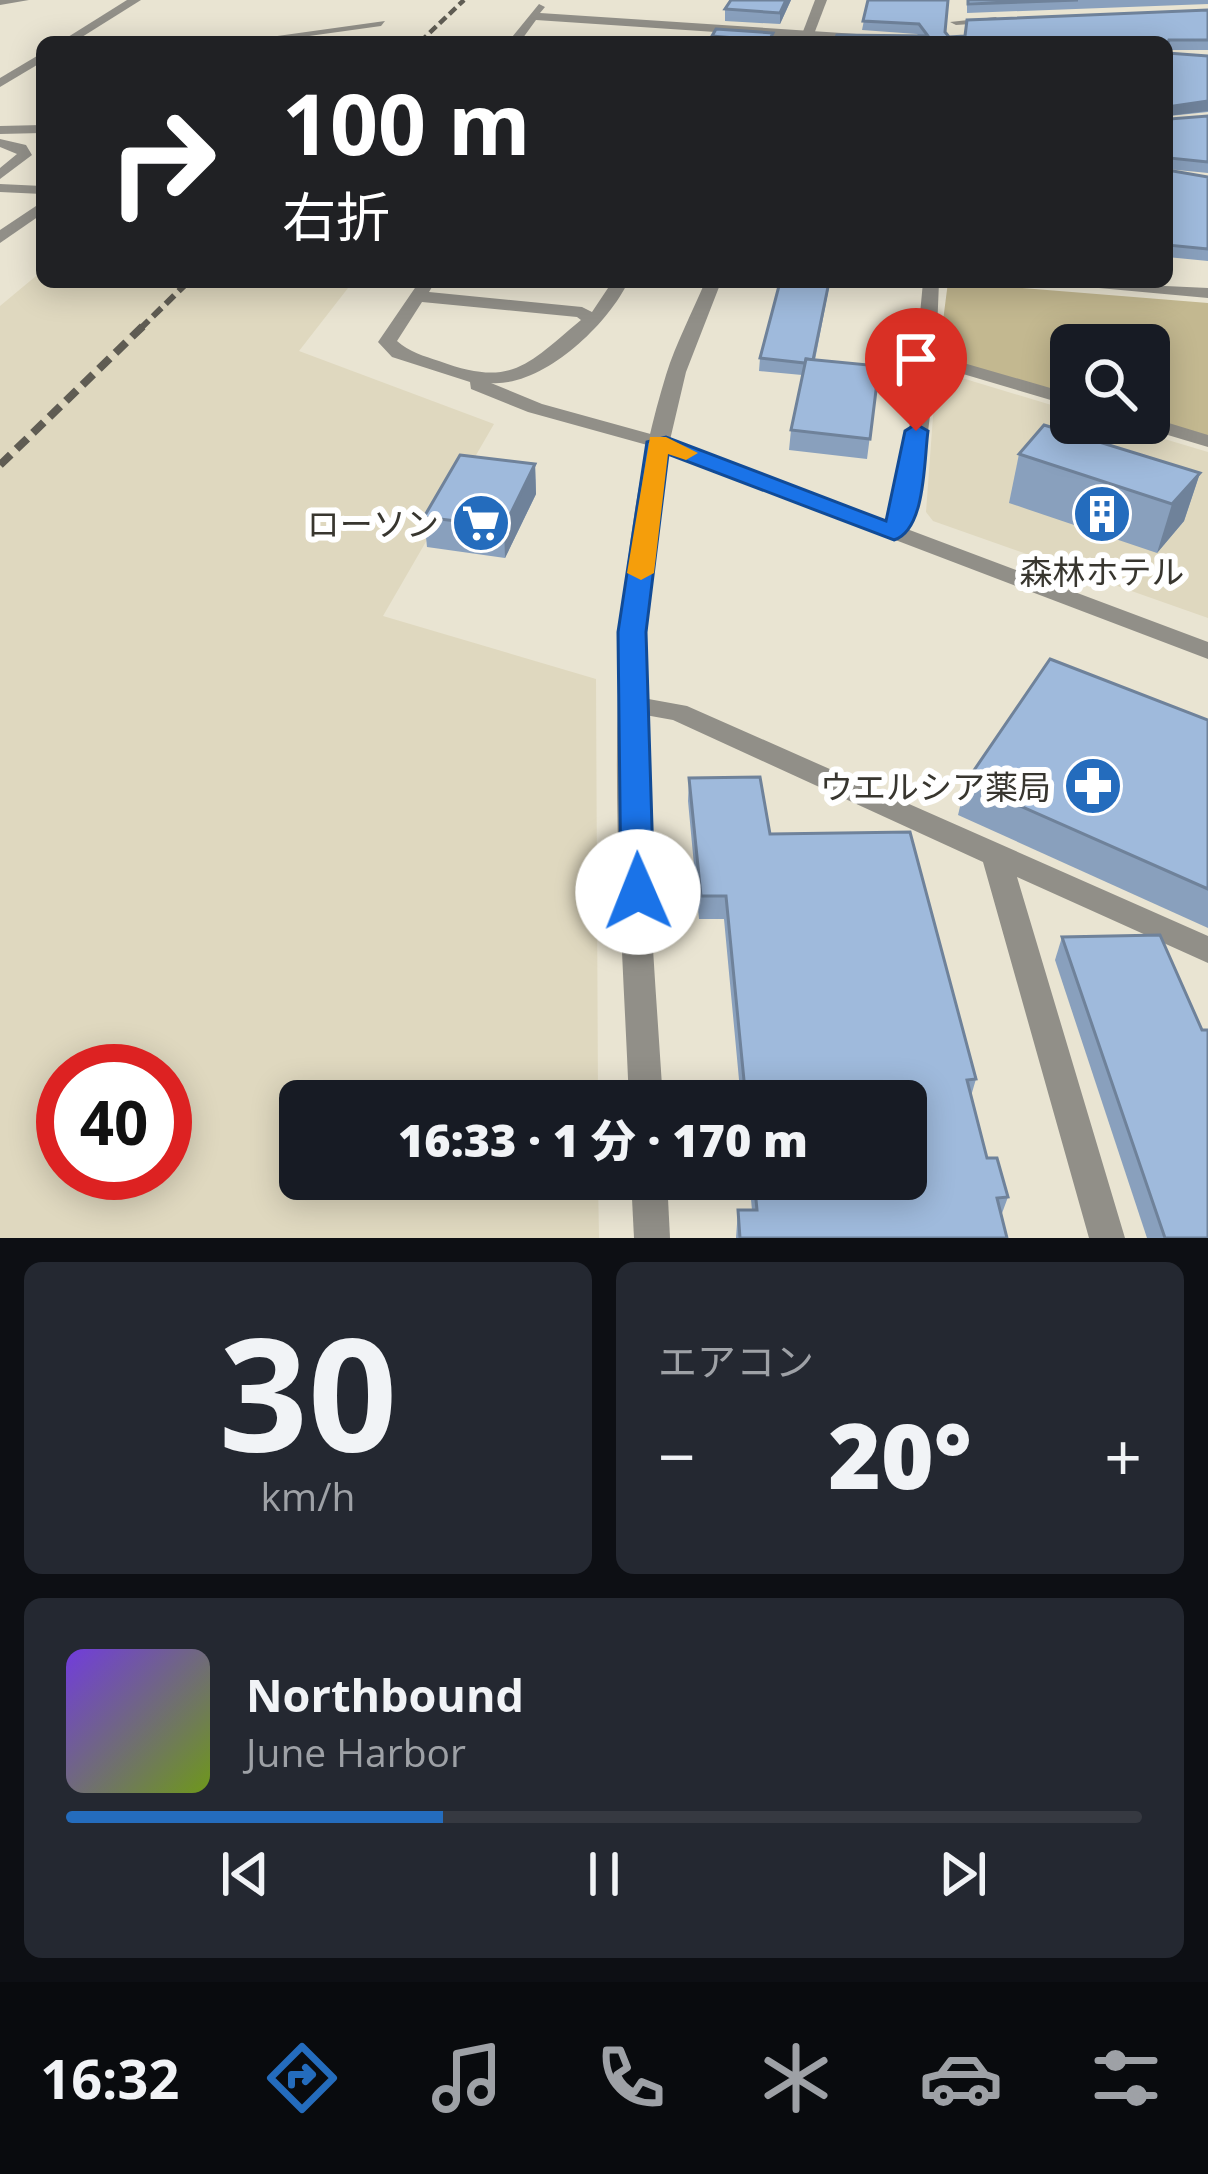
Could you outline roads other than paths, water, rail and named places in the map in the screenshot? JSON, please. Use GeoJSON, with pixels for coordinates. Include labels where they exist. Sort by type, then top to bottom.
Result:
{"type":"FeatureCollection","features":[{"type":"Feature","properties":{"kind":"street"},"geometry":{"type":"LineString","coordinates":[[0,2],[23,0]]}},
{"type":"Feature","properties":{"kind":"street"},"geometry":{"type":"LineString","coordinates":[[76,36],[135,0]]}},
{"type":"Feature","properties":{"kind":"street"},"geometry":{"type":"LineString","coordinates":[[518,36],[544,0]]}},
{"type":"Feature","properties":{"kind":"street"},"geometry":{"type":"LineString","coordinates":[[808,36],[821,0]]}},
{"type":"Feature","properties":{"kind":"street"},"geometry":{"type":"LineString","coordinates":[[955,36],[958,0]]}},
{"type":"Feature","properties":{"kind":"street"},"geometry":{"type":"LineString","coordinates":[[532,16],[775,36]]}},
{"type":"Feature","properties":{"kind":"street"},"geometry":{"type":"LineString","coordinates":[[956,22],[1002,20]]}},
{"type":"Feature","properties":{"kind":"street"},"geometry":{"type":"LineString","coordinates":[[285,36],[381,23]]}},
{"type":"Feature","properties":{"kind":"street"},"geometry":{"type":"LineString","coordinates":[[651,36],[658,25]]}},
{"type":"Feature","properties":{"kind":"street"},"geometry":{"type":"LineString","coordinates":[[0,82],[36,61]]}},
{"type":"Feature","properties":{"kind":"street"},"geometry":{"type":"LineString","coordinates":[[0,130],[36,129]]}},
{"type":"Feature","properties":{"kind":"street"},"geometry":{"type":"LineString","coordinates":[[0,143],[21,148],[25,155],[0,175]]}},
{"type":"Feature","properties":{"kind":"street"},"geometry":{"type":"LineString","coordinates":[[0,188],[36,194]]}},
{"type":"Feature","properties":{"kind":"street"},"geometry":{"type":"LineString","coordinates":[[0,238],[36,199]]}},
{"type":"Feature","properties":{"kind":"street"},"geometry":{"type":"LineString","coordinates":[[461,376],[485,382],[532,370],[608,308],[617,288]]}},
{"type":"Feature","properties":{"kind":"street"},"geometry":{"type":"LineString","coordinates":[[645,1080],[632,632],[668,398],[711,288]]}},
{"type":"Feature","properties":{"kind":"street"},"geometry":{"type":"LineString","coordinates":[[894,532],[906,503],[927,358],[931,288]]}},
{"type":"Feature","properties":{"kind":"street"},"geometry":{"type":"LineString","coordinates":[[1160,288],[1208,293]]}},
{"type":"Feature","properties":{"kind":"street"},"geometry":{"type":"LineString","coordinates":[[592,321],[582,312],[422,289],[387,342],[399,353],[535,408],[658,442],[1208,651]]}},
{"type":"Feature","properties":{"kind":"street"},"geometry":{"type":"LineString","coordinates":[[927,358],[1050,394]]}},
{"type":"Feature","properties":{"kind":"street"},"geometry":{"type":"LineString","coordinates":[[532,370],[547,395],[595,422]]}},
{"type":"Feature","properties":{"kind":"street"},"geometry":{"type":"LineString","coordinates":[[1170,430],[1208,441]]}},
{"type":"Feature","properties":{"kind":"street"},"geometry":{"type":"LineString","coordinates":[[632,705],[678,712],[1208,950]]}},
{"type":"Feature","properties":{"kind":"street"},"geometry":{"type":"LineString","coordinates":[[996,855],[1107,1238]]}},
{"type":"Feature","properties":{"kind":"street"},"geometry":{"type":"LineString","coordinates":[[651,1200],[652,1238]]}},
{"type":"Feature","properties":{"kind":"railway"},"geometry":{"type":"LineString","coordinates":[[426,36],[464,0]]}},
{"type":"Feature","properties":{"kind":"railway"},"geometry":{"type":"LineString","coordinates":[[140,329],[182,288]]}},
{"type":"Feature","properties":{"kind":"railway"},"geometry":{"type":"LineString","coordinates":[[0,465],[143,326]]}},
{"type":"Feature","properties":{"kind":"place","name":"森林ホテル"},"geometry":{"type":"Point","coordinates":[1102,514]}},
{"type":"Feature","properties":{"kind":"place","name":"ローソン"},"geometry":{"type":"Point","coordinates":[481,523]}},
{"type":"Feature","properties":{"kind":"place","name":"ウエルシア薬局"},"geometry":{"type":"Point","coordinates":[1093,786]}}]}
